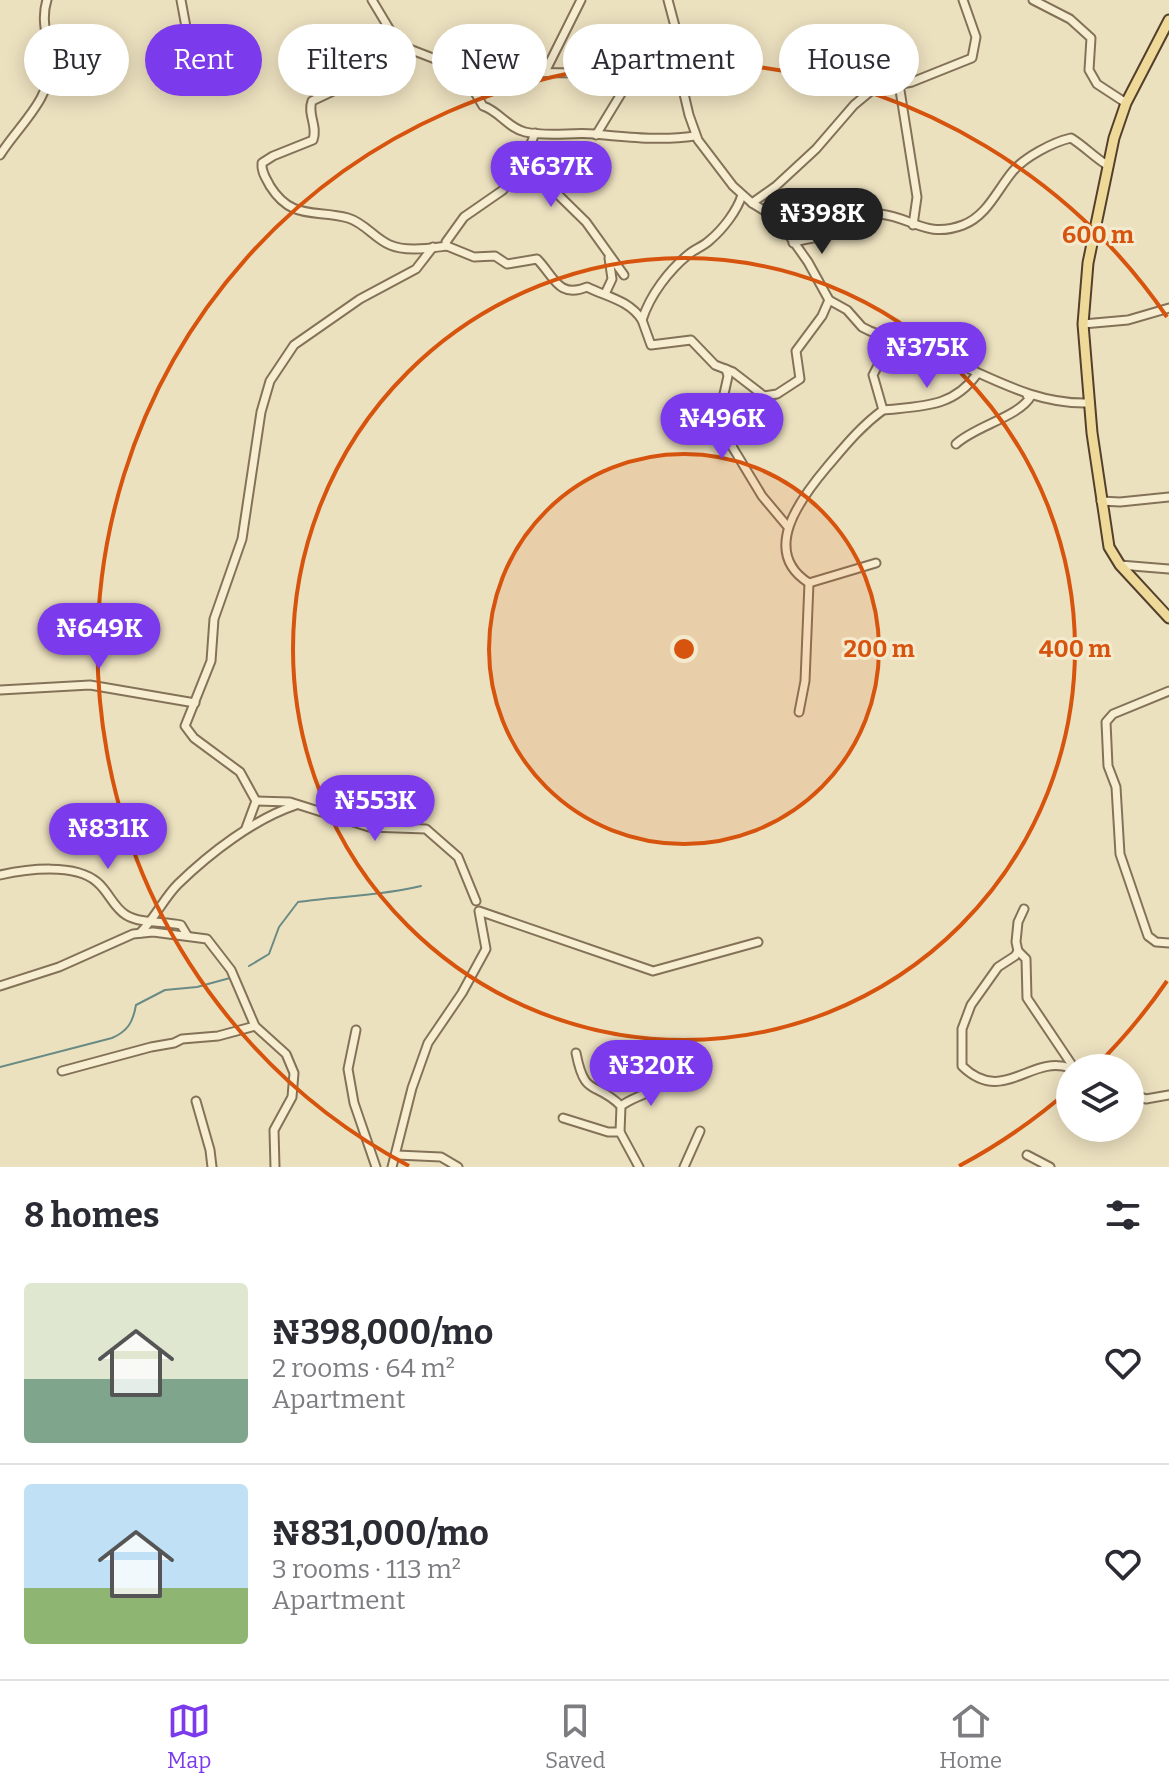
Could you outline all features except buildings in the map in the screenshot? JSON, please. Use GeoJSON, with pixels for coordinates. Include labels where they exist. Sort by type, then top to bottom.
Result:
{"type":"FeatureCollection","features":[{"type":"Feature","properties":{"kind":"main road"},"geometry":{"type":"LineString","coordinates":[[1169,20],[1120,117],[1107,165],[1088,263],[1083,324],[1101,501],[1109,547],[1120,565],[1169,618]]}},
{"type":"Feature","properties":{"kind":"street"},"geometry":{"type":"LineString","coordinates":[[0,155],[47,86],[50,64],[44,20],[47,0]]}},
{"type":"Feature","properties":{"kind":"street"},"geometry":{"type":"LineString","coordinates":[[181,0],[185,24]]}},
{"type":"Feature","properties":{"kind":"street"},"geometry":{"type":"LineString","coordinates":[[372,0],[386,24]]}},
{"type":"Feature","properties":{"kind":"street"},"geometry":{"type":"LineString","coordinates":[[547,68],[581,0]]}},
{"type":"Feature","properties":{"kind":"street"},"geometry":{"type":"LineString","coordinates":[[668,0],[674,24]]}},
{"type":"Feature","properties":{"kind":"street"},"geometry":{"type":"LineString","coordinates":[[919,78],[972,58],[976,37],[963,0]]}},
{"type":"Feature","properties":{"kind":"street"},"geometry":{"type":"LineString","coordinates":[[1033,0],[1070,19],[1091,38],[1089,70],[1097,84],[1126,103]]}},
{"type":"Feature","properties":{"kind":"street"},"geometry":{"type":"LineString","coordinates":[[323,96],[312,101],[309,109],[315,134],[313,140],[262,163],[262,170],[280,199],[292,208],[315,215],[349,218],[390,245],[447,246],[474,257],[495,256],[507,264],[537,259],[561,287],[576,292],[587,287],[635,310],[651,345],[655,347],[678,340],[691,340],[715,365],[726,369],[764,396],[777,394],[800,379],[796,351],[822,316],[829,300]]}},
{"type":"Feature","properties":{"kind":"street"},"geometry":{"type":"LineString","coordinates":[[477,96],[483,106],[513,127],[535,133],[659,139],[695,136]]}},
{"type":"Feature","properties":{"kind":"street"},"geometry":{"type":"LineString","coordinates":[[596,135],[620,96]]}},
{"type":"Feature","properties":{"kind":"street"},"geometry":{"type":"LineString","coordinates":[[685,96],[695,136],[718,169],[742,195],[773,216],[808,262],[829,300],[847,310],[862,327],[1031,396],[1029,401],[969,433],[956,444]]}},
{"type":"Feature","properties":{"kind":"street"},"geometry":{"type":"LineString","coordinates":[[752,203],[776,186],[816,149],[863,96]]}},
{"type":"Feature","properties":{"kind":"street"},"geometry":{"type":"LineString","coordinates":[[901,96],[917,197],[913,225]]}},
{"type":"Feature","properties":{"kind":"street"},"geometry":{"type":"LineString","coordinates":[[447,246],[446,242],[464,217],[503,190],[527,154],[535,133]]}},
{"type":"Feature","properties":{"kind":"street"},"geometry":{"type":"LineString","coordinates":[[793,243],[823,236],[876,213],[927,229],[943,229],[974,220],[985,210],[1014,169],[1028,158],[1071,138],[1107,165]]}},
{"type":"Feature","properties":{"kind":"street"},"geometry":{"type":"LineString","coordinates":[[527,154],[534,171],[586,222],[624,275]]}},
{"type":"Feature","properties":{"kind":"street"},"geometry":{"type":"LineString","coordinates":[[642,320],[669,272],[692,251],[710,240],[738,208],[742,195]]}},
{"type":"Feature","properties":{"kind":"street"},"geometry":{"type":"LineString","coordinates":[[246,828],[256,801],[240,772],[194,738],[185,726],[211,661],[214,619],[242,539],[261,412],[270,381],[294,345],[360,299],[416,269],[433,247]]}},
{"type":"Feature","properties":{"kind":"street"},"geometry":{"type":"LineString","coordinates":[[605,294],[612,279],[608,256]]}},
{"type":"Feature","properties":{"kind":"street"},"geometry":{"type":"LineString","coordinates":[[1083,324],[1128,320],[1169,308]]}},
{"type":"Feature","properties":{"kind":"street"},"geometry":{"type":"LineString","coordinates":[[883,410],[873,375],[888,346],[887,337]]}},
{"type":"Feature","properties":{"kind":"street"},"geometry":{"type":"LineString","coordinates":[[726,369],[728,376],[720,412],[733,448],[762,496],[788,527]]}},
{"type":"Feature","properties":{"kind":"street"},"geometry":{"type":"LineString","coordinates":[[799,712],[805,681],[809,583],[792,567],[786,539],[791,517],[814,482],[859,428],[883,410],[915,409],[948,399],[969,385],[977,374]]}},
{"type":"Feature","properties":{"kind":"street"},"geometry":{"type":"LineString","coordinates":[[1025,394],[1051,401],[1090,403]]}},
{"type":"Feature","properties":{"kind":"street"},"geometry":{"type":"LineString","coordinates":[[1101,501],[1169,497]]}},
{"type":"Feature","properties":{"kind":"street"},"geometry":{"type":"LineString","coordinates":[[809,583],[876,563]]}},
{"type":"Feature","properties":{"kind":"street"},"geometry":{"type":"LineString","coordinates":[[1120,565],[1169,569]]}},
{"type":"Feature","properties":{"kind":"street"},"geometry":{"type":"LineString","coordinates":[[0,690],[90,685],[195,703]]}},
{"type":"Feature","properties":{"kind":"street"},"geometry":{"type":"LineString","coordinates":[[1169,691],[1113,714],[1106,722],[1108,766],[1116,787],[1120,854],[1148,936],[1156,942],[1169,943]]}},
{"type":"Feature","properties":{"kind":"street"},"geometry":{"type":"LineString","coordinates":[[256,801],[290,802],[369,827],[426,829],[458,857],[476,901]]}},
{"type":"Feature","properties":{"kind":"street"},"geometry":{"type":"LineString","coordinates":[[140,933],[153,921],[176,886],[246,828],[296,805]]}},
{"type":"Feature","properties":{"kind":"street"},"geometry":{"type":"LineString","coordinates":[[0,875],[34,868],[86,875],[102,887],[120,911],[130,917],[181,925],[187,935]]}},
{"type":"Feature","properties":{"kind":"street"},"geometry":{"type":"LineString","coordinates":[[1024,909],[1018,922],[1018,951],[998,967],[971,1005],[962,1029],[962,1066],[989,1082],[1003,1082],[1056,1066]]}},
{"type":"Feature","properties":{"kind":"street"},"geometry":{"type":"LineString","coordinates":[[392,1167],[412,1088],[428,1043],[462,993],[486,949],[479,911],[653,971],[758,942]]}},
{"type":"Feature","properties":{"kind":"street"},"geometry":{"type":"LineString","coordinates":[[0,986],[59,967],[140,933],[207,939],[241,989],[255,1026],[286,1054],[294,1073],[292,1097],[274,1130],[275,1167]]}},
{"type":"Feature","properties":{"kind":"street"},"geometry":{"type":"LineString","coordinates":[[1018,951],[1026,959],[1027,998],[1063,1054]]}},
{"type":"Feature","properties":{"kind":"street"},"geometry":{"type":"LineString","coordinates":[[62,1071],[182,1039],[218,1036],[255,1026]]}},
{"type":"Feature","properties":{"kind":"street"},"geometry":{"type":"LineString","coordinates":[[356,1030],[348,1069],[354,1103],[376,1167]]}},
{"type":"Feature","properties":{"kind":"street"},"geometry":{"type":"LineString","coordinates":[[576,1053],[580,1073],[587,1085],[612,1097],[621,1106],[620,1132],[639,1167]]}},
{"type":"Feature","properties":{"kind":"street"},"geometry":{"type":"LineString","coordinates":[[621,1106],[653,1086],[679,1054]]}},
{"type":"Feature","properties":{"kind":"street"},"geometry":{"type":"LineString","coordinates":[[1144,1098],[1169,1095]]}},
{"type":"Feature","properties":{"kind":"street"},"geometry":{"type":"LineString","coordinates":[[196,1101],[212,1167]]}},
{"type":"Feature","properties":{"kind":"street"},"geometry":{"type":"LineString","coordinates":[[563,1118],[608,1132],[620,1132]]}},
{"type":"Feature","properties":{"kind":"street"},"geometry":{"type":"LineString","coordinates":[[684,1167],[700,1131]]}},
{"type":"Feature","properties":{"kind":"street"},"geometry":{"type":"LineString","coordinates":[[397,1155],[441,1157],[458,1167]]}},
{"type":"Feature","properties":{"kind":"street"},"geometry":{"type":"LineString","coordinates":[[1027,1155],[1050,1167]]}},
{"type":"Feature","properties":{"kind":"waterway"},"geometry":{"type":"LineString","coordinates":[[249,966],[269,954],[279,927],[298,902],[421,886]]}},
{"type":"Feature","properties":{"kind":"waterway"},"geometry":{"type":"LineString","coordinates":[[0,1067],[112,1038],[129,1025],[136,1005],[165,990],[197,987],[230,978]]}}]}
